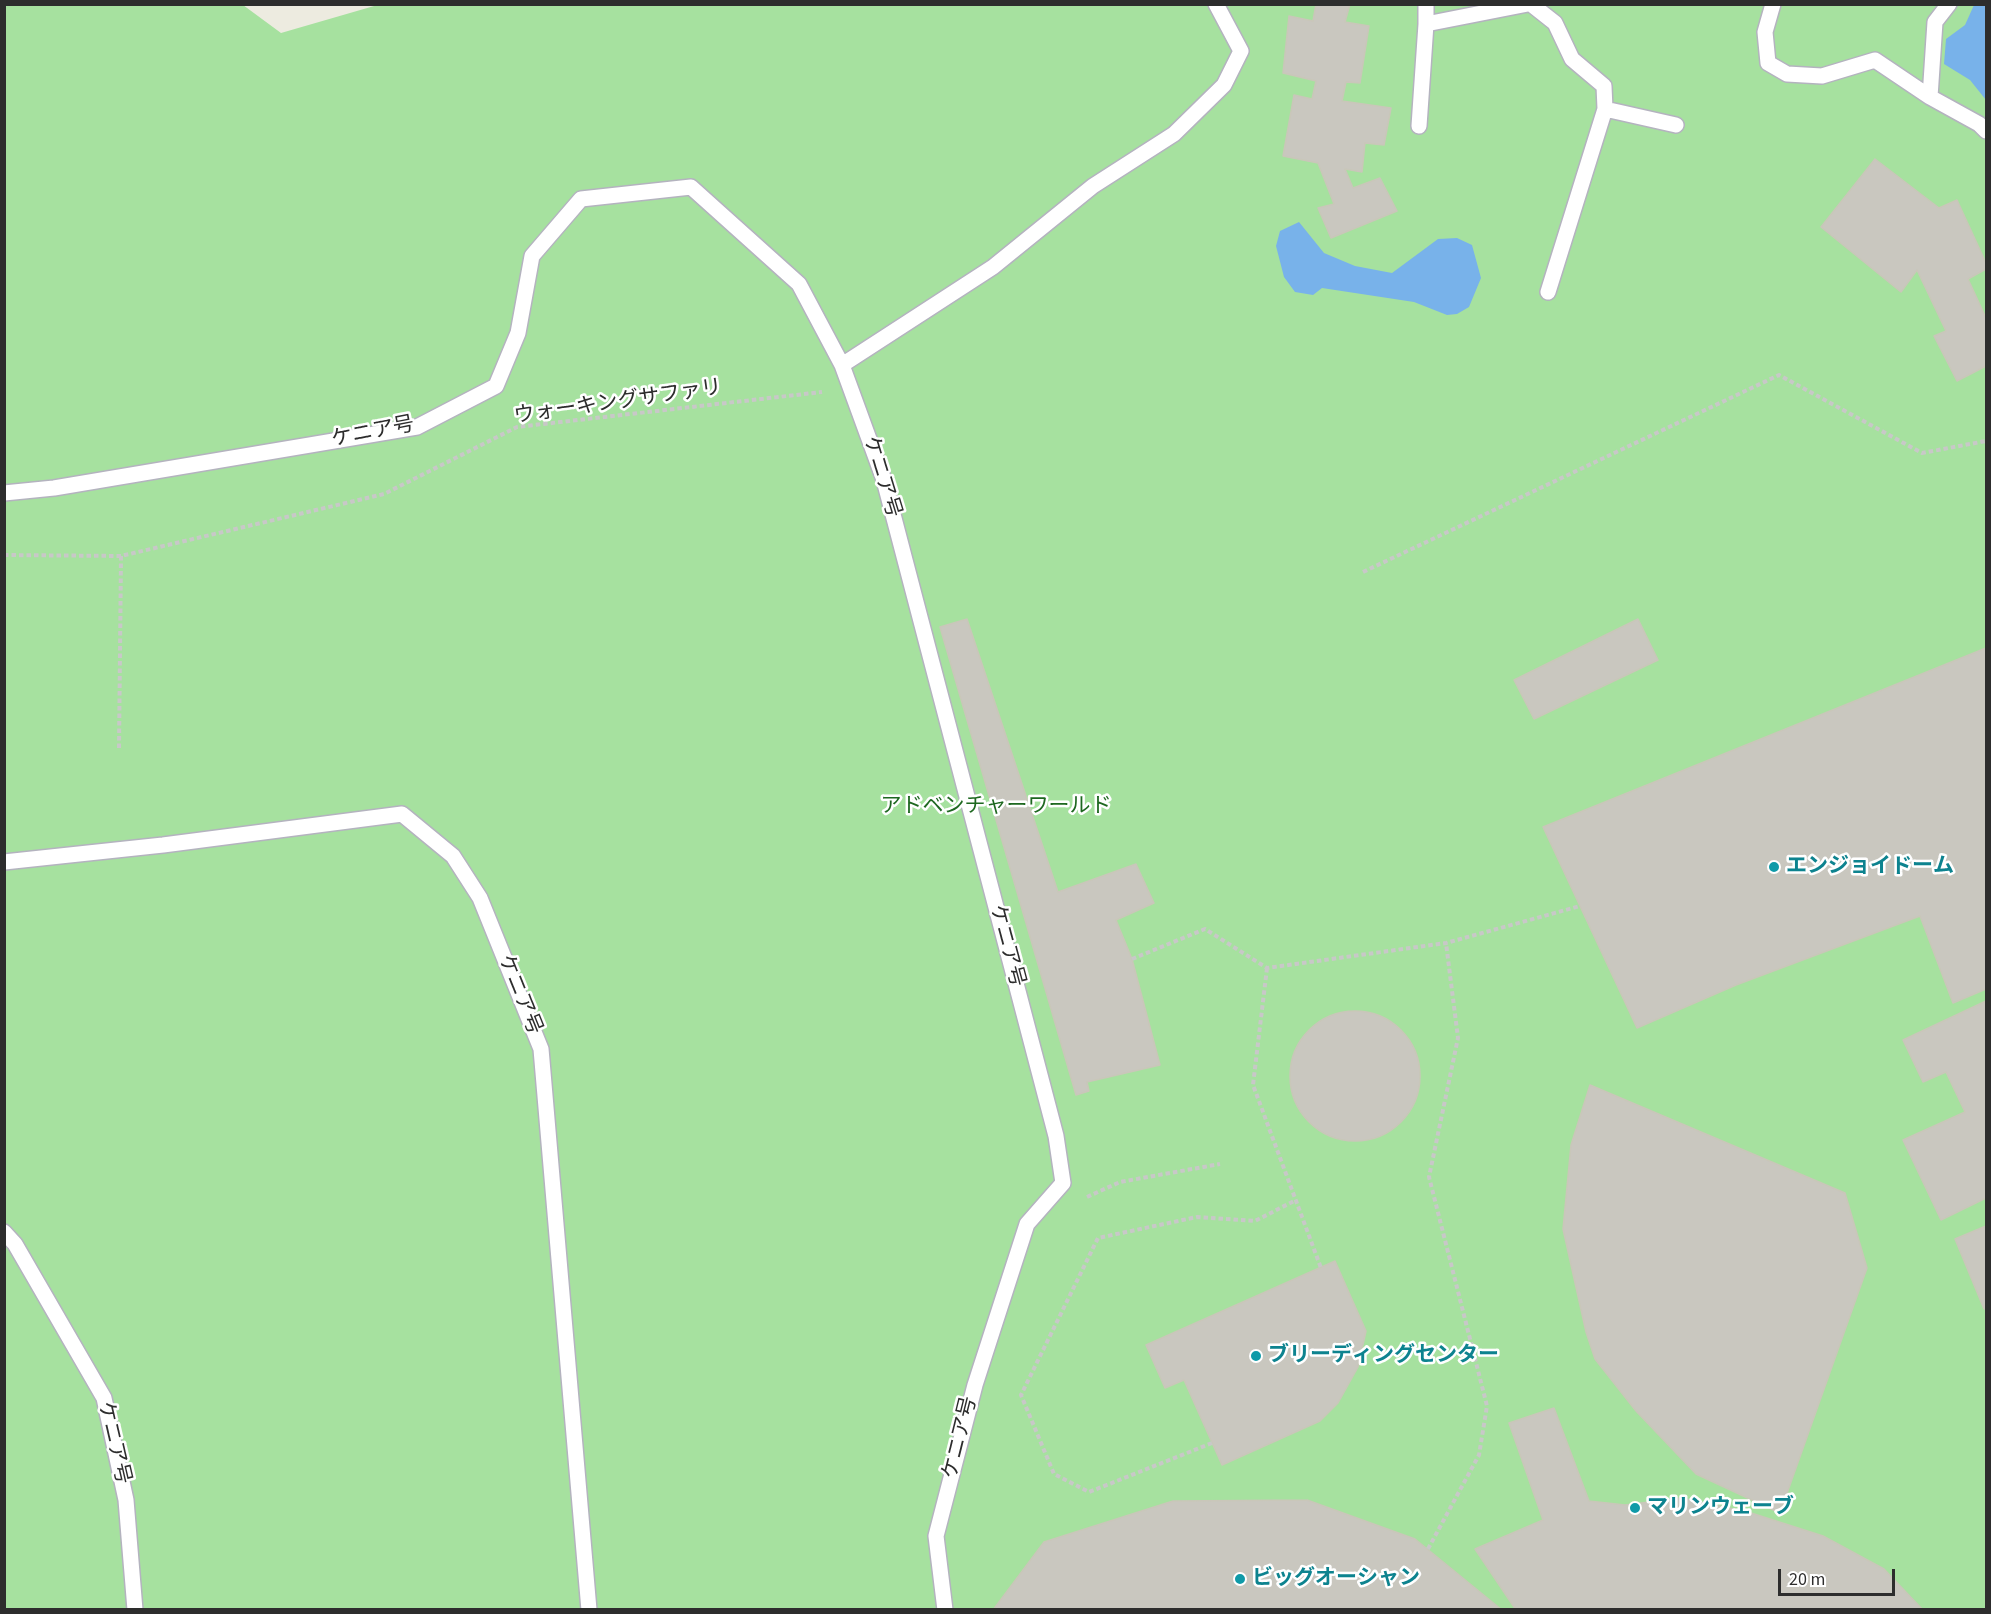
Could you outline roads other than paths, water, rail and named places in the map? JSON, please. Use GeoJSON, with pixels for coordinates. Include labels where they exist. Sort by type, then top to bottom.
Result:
{"type":"FeatureCollection","features":[{"type":"Feature","properties":{"kind":"lane"},"geometry":{"type":"LineString","coordinates":[[842,364],[993,267],[1094,186],[1174,134],[1224,85],[1241,51],[1216,4]]}},
{"type":"Feature","properties":{"kind":"lane"},"geometry":{"type":"LineString","coordinates":[[1419,126],[1426,4]]}},
{"type":"Feature","properties":{"kind":"lane"},"geometry":{"type":"LineString","coordinates":[[1426,24],[1530,4],[1555,23],[1572,59],[1604,86],[1605,109],[1548,292]]}},
{"type":"Feature","properties":{"kind":"lane"},"geometry":{"type":"LineString","coordinates":[[1773,4],[1765,32],[1768,63],[1787,74],[1822,76],[1875,60],[1930,97],[1979,124],[1986,131]]}},
{"type":"Feature","properties":{"kind":"lane"},"geometry":{"type":"LineString","coordinates":[[1930,97],[1935,22],[1949,4]]}},
{"type":"Feature","properties":{"kind":"lane"},"geometry":{"type":"LineString","coordinates":[[1605,109],[1676,125]]}},
{"type":"Feature","properties":{"kind":"lane","name":"ケニア号"},"geometry":{"type":"LineString","coordinates":[[4,493],[54,488],[417,427],[496,386],[518,333],[532,256],[581,199],[691,187],[799,284],[842,364],[884,480],[1056,1136],[1063,1183],[1027,1224],[975,1385],[936,1536],[945,1610]]}},
{"type":"Feature","properties":{"kind":"lane","name":"ケニア号"},"geometry":{"type":"LineString","coordinates":[[4,862],[163,845],[402,814],[453,856],[480,898],[541,1049],[589,1610]]}},
{"type":"Feature","properties":{"kind":"lane","name":"ケニア号"},"geometry":{"type":"LineString","coordinates":[[4,1232],[15,1244],[104,1398],[126,1500],[135,1610]]}},
{"type":"Feature","properties":{"kind":"water"},"geometry":{"type":"Polygon","coordinates":[[[1974,5],[1986,5],[1986,100],[1970,80],[1944,64],[1946,39],[1965,25],[1974,5]]]}},
{"type":"Feature","properties":{"kind":"water"},"geometry":{"type":"Polygon","coordinates":[[[1299,222],[1324,253],[1355,266],[1392,273],[1438,239],[1457,238],[1472,245],[1481,278],[1469,307],[1457,314],[1447,315],[1414,302],[1322,288],[1313,295],[1295,292],[1284,277],[1276,246],[1280,231],[1299,222]]]}},
{"type":"Feature","properties":{"kind":"place","name":"エンジョイドーム"},"geometry":{"type":"Point","coordinates":[1774,867]}},
{"type":"Feature","properties":{"kind":"place","name":"ブリーディングセンター"},"geometry":{"type":"Point","coordinates":[1256,1356]}},
{"type":"Feature","properties":{"kind":"place","name":"マリンウェーブ"},"geometry":{"type":"Point","coordinates":[1635,1508]}},
{"type":"Feature","properties":{"kind":"place","name":"ビッグオーシャン"},"geometry":{"type":"Point","coordinates":[1240,1579]}},
{"type":"Feature","properties":{"kind":"park label","name":"アドベンチャーワールド"},"geometry":{"type":"Point","coordinates":[996,807]}}]}
